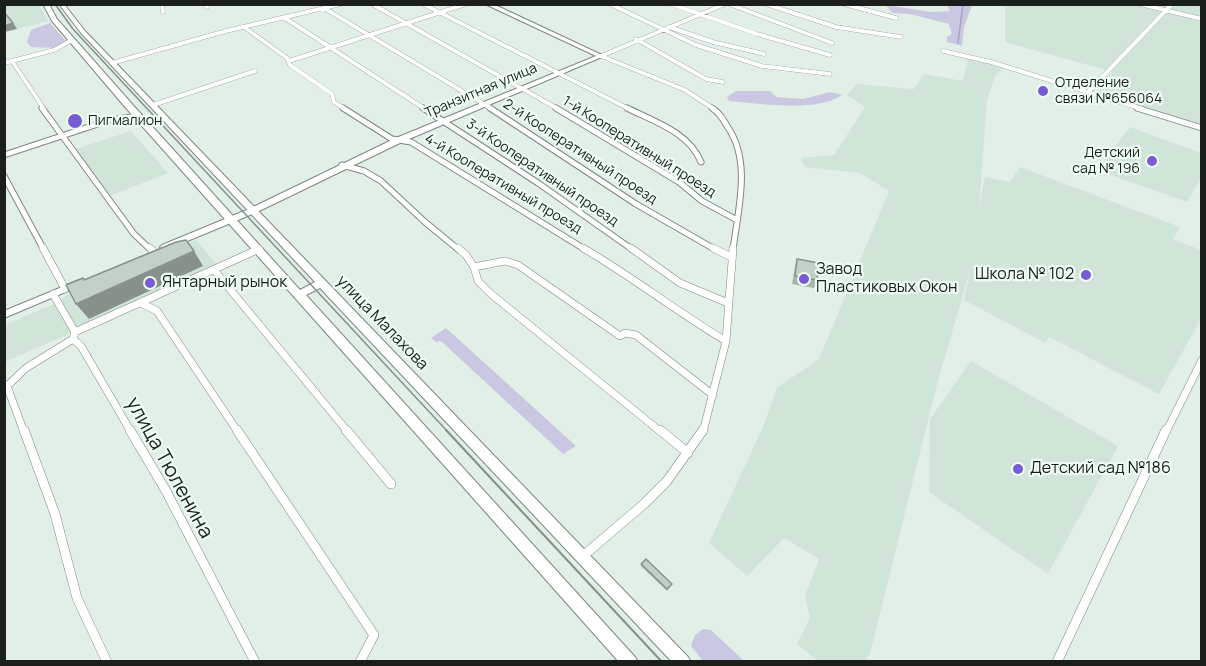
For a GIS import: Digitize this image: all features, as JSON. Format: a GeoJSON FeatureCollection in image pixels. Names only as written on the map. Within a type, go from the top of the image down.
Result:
{"type":"FeatureCollection","features":[{"type":"Feature","properties":{"kind":"main road"},"geometry":{"type":"LineString","coordinates":[[46,4],[54,20],[129,106],[630,662]]}},
{"type":"Feature","properties":{"kind":"main road","name":"улица Малахова"},"geometry":{"type":"LineString","coordinates":[[61,4],[112,63],[683,662]]}},
{"type":"Feature","properties":{"kind":"main road"},"geometry":{"type":"LineString","coordinates":[[487,4],[601,56]]}},
{"type":"Feature","properties":{"kind":"main road"},"geometry":{"type":"LineString","coordinates":[[64,32],[80,28]]}},
{"type":"Feature","properties":{"kind":"main road","name":"Транзитная улица"},"geometry":{"type":"LineString","coordinates":[[143,256],[252,210],[342,165],[399,140],[601,56]]}},
{"type":"Feature","properties":{"kind":"main road"},"geometry":{"type":"LineString","coordinates":[[4,315],[93,277]]}},
{"type":"Feature","properties":{"kind":"main road"},"geometry":{"type":"LineString","coordinates":[[300,294],[321,283]]}},
{"type":"Feature","properties":{"kind":"street"},"geometry":{"type":"LineString","coordinates":[[162,4],[163,12]]}},
{"type":"Feature","properties":{"kind":"street"},"geometry":{"type":"LineString","coordinates":[[112,63],[244,27],[341,4]]}},
{"type":"Feature","properties":{"kind":"street","name":"1-й Кооперативный проезд"},"geometry":{"type":"LineString","coordinates":[[372,4],[522,88],[679,182],[702,201],[737,220]]}},
{"type":"Feature","properties":{"kind":"street"},"geometry":{"type":"LineString","coordinates":[[423,4],[684,138],[699,156],[701,162]]}},
{"type":"Feature","properties":{"kind":"street"},"geometry":{"type":"LineString","coordinates":[[289,61],[466,4]]}},
{"type":"Feature","properties":{"kind":"street"},"geometry":{"type":"LineString","coordinates":[[610,4],[667,28],[764,54]]}},
{"type":"Feature","properties":{"kind":"street"},"geometry":{"type":"LineString","coordinates":[[671,4],[699,15],[830,55]]}},
{"type":"Feature","properties":{"kind":"street","name":"Транзитная улица"},"geometry":{"type":"LineString","coordinates":[[601,56],[636,39],[725,4]]}},
{"type":"Feature","properties":{"kind":"street"},"geometry":{"type":"LineString","coordinates":[[729,4],[832,43]]}},
{"type":"Feature","properties":{"kind":"street"},"geometry":{"type":"LineString","coordinates":[[766,4],[836,27],[901,37]]}},
{"type":"Feature","properties":{"kind":"street"},"geometry":{"type":"LineString","coordinates":[[844,4],[896,18]]}},
{"type":"Feature","properties":{"kind":"street"},"geometry":{"type":"LineString","coordinates":[[1140,4],[1202,19]]}},
{"type":"Feature","properties":{"kind":"street"},"geometry":{"type":"LineString","coordinates":[[1088,92],[1172,4]]}},
{"type":"Feature","properties":{"kind":"street","name":"2-й Кооперативный проезд"},"geometry":{"type":"LineString","coordinates":[[324,8],[485,104],[590,176],[699,242],[731,257]]}},
{"type":"Feature","properties":{"kind":"street","name":"3-й Кооперативный проезд"},"geometry":{"type":"LineString","coordinates":[[285,18],[538,183],[680,283],[728,303]]}},
{"type":"Feature","properties":{"kind":"street","name":"4-й Кооперативный проезд"},"geometry":{"type":"LineString","coordinates":[[244,27],[289,61],[290,65],[332,94],[334,102],[392,139],[411,142],[525,214],[605,260],[683,315],[726,341]]}},
{"type":"Feature","properties":{"kind":"street"},"geometry":{"type":"LineString","coordinates":[[667,28],[696,45],[762,66],[830,74]]}},
{"type":"Feature","properties":{"kind":"street"},"geometry":{"type":"LineString","coordinates":[[636,39],[706,79],[723,82]]}},
{"type":"Feature","properties":{"kind":"street"},"geometry":{"type":"LineString","coordinates":[[54,50],[72,40]]}},
{"type":"Feature","properties":{"kind":"street"},"geometry":{"type":"LineString","coordinates":[[4,63],[54,50],[79,48]]}},
{"type":"Feature","properties":{"kind":"street"},"geometry":{"type":"LineString","coordinates":[[943,51],[991,62],[1202,128]]}},
{"type":"Feature","properties":{"kind":"street"},"geometry":{"type":"LineString","coordinates":[[583,556],[644,504],[667,481],[702,434],[726,341],[731,257],[741,189],[741,156],[733,134],[723,117],[709,104],[685,90],[601,56]]}},
{"type":"Feature","properties":{"kind":"street"},"geometry":{"type":"LineString","coordinates":[[12,61],[61,136],[134,234],[154,252]]}},
{"type":"Feature","properties":{"kind":"street"},"geometry":{"type":"LineString","coordinates":[[153,105],[255,71]]}},
{"type":"Feature","properties":{"kind":"street"},"geometry":{"type":"LineString","coordinates":[[110,120],[129,106]]}},
{"type":"Feature","properties":{"kind":"street"},"geometry":{"type":"LineString","coordinates":[[4,155],[110,120],[139,116]]}},
{"type":"Feature","properties":{"kind":"street"},"geometry":{"type":"LineString","coordinates":[[342,165],[364,171],[381,181],[425,222],[466,255],[474,267],[478,281],[491,294],[688,453]]}},
{"type":"Feature","properties":{"kind":"street"},"geometry":{"type":"LineString","coordinates":[[4,176],[65,289]]}},
{"type":"Feature","properties":{"kind":"street"},"geometry":{"type":"LineString","coordinates":[[107,662],[77,598],[55,514],[7,386],[26,368],[74,335],[259,249]]}},
{"type":"Feature","properties":{"kind":"street"},"geometry":{"type":"LineString","coordinates":[[474,267],[505,261],[518,265],[620,336],[625,333],[636,335],[713,395]]}},
{"type":"Feature","properties":{"kind":"street"},"geometry":{"type":"LineString","coordinates":[[214,270],[391,484]]}},
{"type":"Feature","properties":{"kind":"street","name":"улица Тюленина"},"geometry":{"type":"LineString","coordinates":[[53,294],[74,335],[166,491],[255,662]]}},
{"type":"Feature","properties":{"kind":"street"},"geometry":{"type":"LineString","coordinates":[[141,303],[156,311],[374,635],[360,662]]}},
{"type":"Feature","properties":{"kind":"street"},"geometry":{"type":"LineString","coordinates":[[1058,662],[1153,456],[1202,360]]}},
{"type":"Feature","properties":{"kind":"shaded area"},"geometry":{"type":"Polygon","coordinates":[[[5,5],[39,5],[48,21],[5,32],[5,5]]]}},
{"type":"Feature","properties":{"kind":"shaded area"},"geometry":{"type":"Polygon","coordinates":[[[886,5],[931,12],[950,11],[947,5],[972,5],[964,27],[962,46],[947,42],[947,37],[952,34],[949,24],[910,14],[892,13],[886,5]]]}},
{"type":"Feature","properties":{"kind":"shaded area"},"geometry":{"type":"Polygon","coordinates":[[[1005,5],[1201,5],[1201,124],[1097,92],[1113,72],[1005,42],[1005,5]]]}},
{"type":"Feature","properties":{"kind":"shaded area"},"geometry":{"type":"Polygon","coordinates":[[[50,23],[67,42],[55,48],[31,47],[27,42],[31,30],[50,23]]]}},
{"type":"Feature","properties":{"kind":"shaded area"},"geometry":{"type":"Polygon","coordinates":[[[968,58],[1004,67],[995,76],[987,100],[979,207],[985,177],[1010,182],[1020,167],[1180,227],[1173,239],[1201,250],[1201,319],[1159,394],[1049,337],[1045,343],[964,300],[970,270],[936,388],[870,654],[865,661],[818,661],[797,644],[810,618],[805,596],[819,559],[784,538],[747,576],[709,543],[763,427],[777,388],[819,359],[889,191],[860,173],[805,167],[801,158],[834,155],[865,107],[847,95],[856,84],[914,89],[924,74],[963,81],[968,58]]]}},
{"type":"Feature","properties":{"kind":"shaded area"},"geometry":{"type":"Polygon","coordinates":[[[736,91],[770,91],[776,97],[803,99],[830,92],[842,95],[818,104],[787,106],[729,101],[727,97],[736,91]]]}},
{"type":"Feature","properties":{"kind":"shaded area","name":"Детский сад № 196"},"geometry":{"type":"Polygon","coordinates":[[[1130,127],[1201,153],[1201,178],[1187,202],[1097,170],[1130,127]]]}},
{"type":"Feature","properties":{"kind":"shaded area"},"geometry":{"type":"Polygon","coordinates":[[[131,131],[168,173],[110,196],[76,149],[131,131]]]}},
{"type":"Feature","properties":{"kind":"shaded area"},"geometry":{"type":"Polygon","coordinates":[[[196,240],[219,267],[5,362],[4,325],[59,302],[65,296],[196,240]]]}},
{"type":"Feature","properties":{"kind":"shaded area"},"geometry":{"type":"Polygon","coordinates":[[[446,328],[576,446],[563,454],[441,341],[436,342],[431,338],[446,328]]]}},
{"type":"Feature","properties":{"kind":"shaded area","name":"Детский сад №186"},"geometry":{"type":"Polygon","coordinates":[[[971,361],[1118,446],[1048,574],[929,492],[930,419],[971,361]]]}},
{"type":"Feature","properties":{"kind":"shaded area"},"geometry":{"type":"Polygon","coordinates":[[[703,629],[711,630],[744,661],[703,661],[691,646],[695,635],[703,629]]]}},
{"type":"Feature","properties":{"kind":"building"},"geometry":{"type":"Polygon","coordinates":[[[4,12],[13,23],[4,26],[4,12]]]}},
{"type":"Feature","properties":{"kind":"building"},"geometry":{"type":"Polygon","coordinates":[[[186,240],[194,251],[76,304],[66,285],[83,278],[84,280],[176,242],[186,240]]]}},
{"type":"Feature","properties":{"kind":"building"},"geometry":{"type":"Polygon","coordinates":[[[797,259],[819,263],[817,280],[795,276],[797,259]]]}},
{"type":"Feature","properties":{"kind":"building"},"geometry":{"type":"Polygon","coordinates":[[[646,559],[672,584],[667,589],[641,564],[646,559]]]}},
{"type":"Feature","properties":{"kind":"waterway"},"geometry":{"type":"LineString","coordinates":[[958,43],[963,4]]}},
{"type":"Feature","properties":{"kind":"tram line"},"geometry":{"type":"LineString","coordinates":[[55,4],[73,29],[448,432]]}},
{"type":"Feature","properties":{"kind":"tram line"},"geometry":{"type":"LineString","coordinates":[[446,430],[662,662]]}},
{"type":"Feature","properties":{"kind":"place","name":"Отделение связи №656064"},"geometry":{"type":"Point","coordinates":[1043,91]}},
{"type":"Feature","properties":{"kind":"place","name":"Пигмалион"},"geometry":{"type":"Point","coordinates":[75,121]}},
{"type":"Feature","properties":{"kind":"place","name":"Детский сад № 196"},"geometry":{"type":"Point","coordinates":[1152,161]}},
{"type":"Feature","properties":{"kind":"place","name":"Школа № 102"},"geometry":{"type":"Point","coordinates":[1086,275]}},
{"type":"Feature","properties":{"kind":"place","name":"Завод Пластиковых Окон"},"geometry":{"type":"Point","coordinates":[804,279]}},
{"type":"Feature","properties":{"kind":"place","name":"Янтарный рынок"},"geometry":{"type":"Point","coordinates":[150,283]}},
{"type":"Feature","properties":{"kind":"place","name":"Детский сад №186"},"geometry":{"type":"Point","coordinates":[1018,469]}}]}
